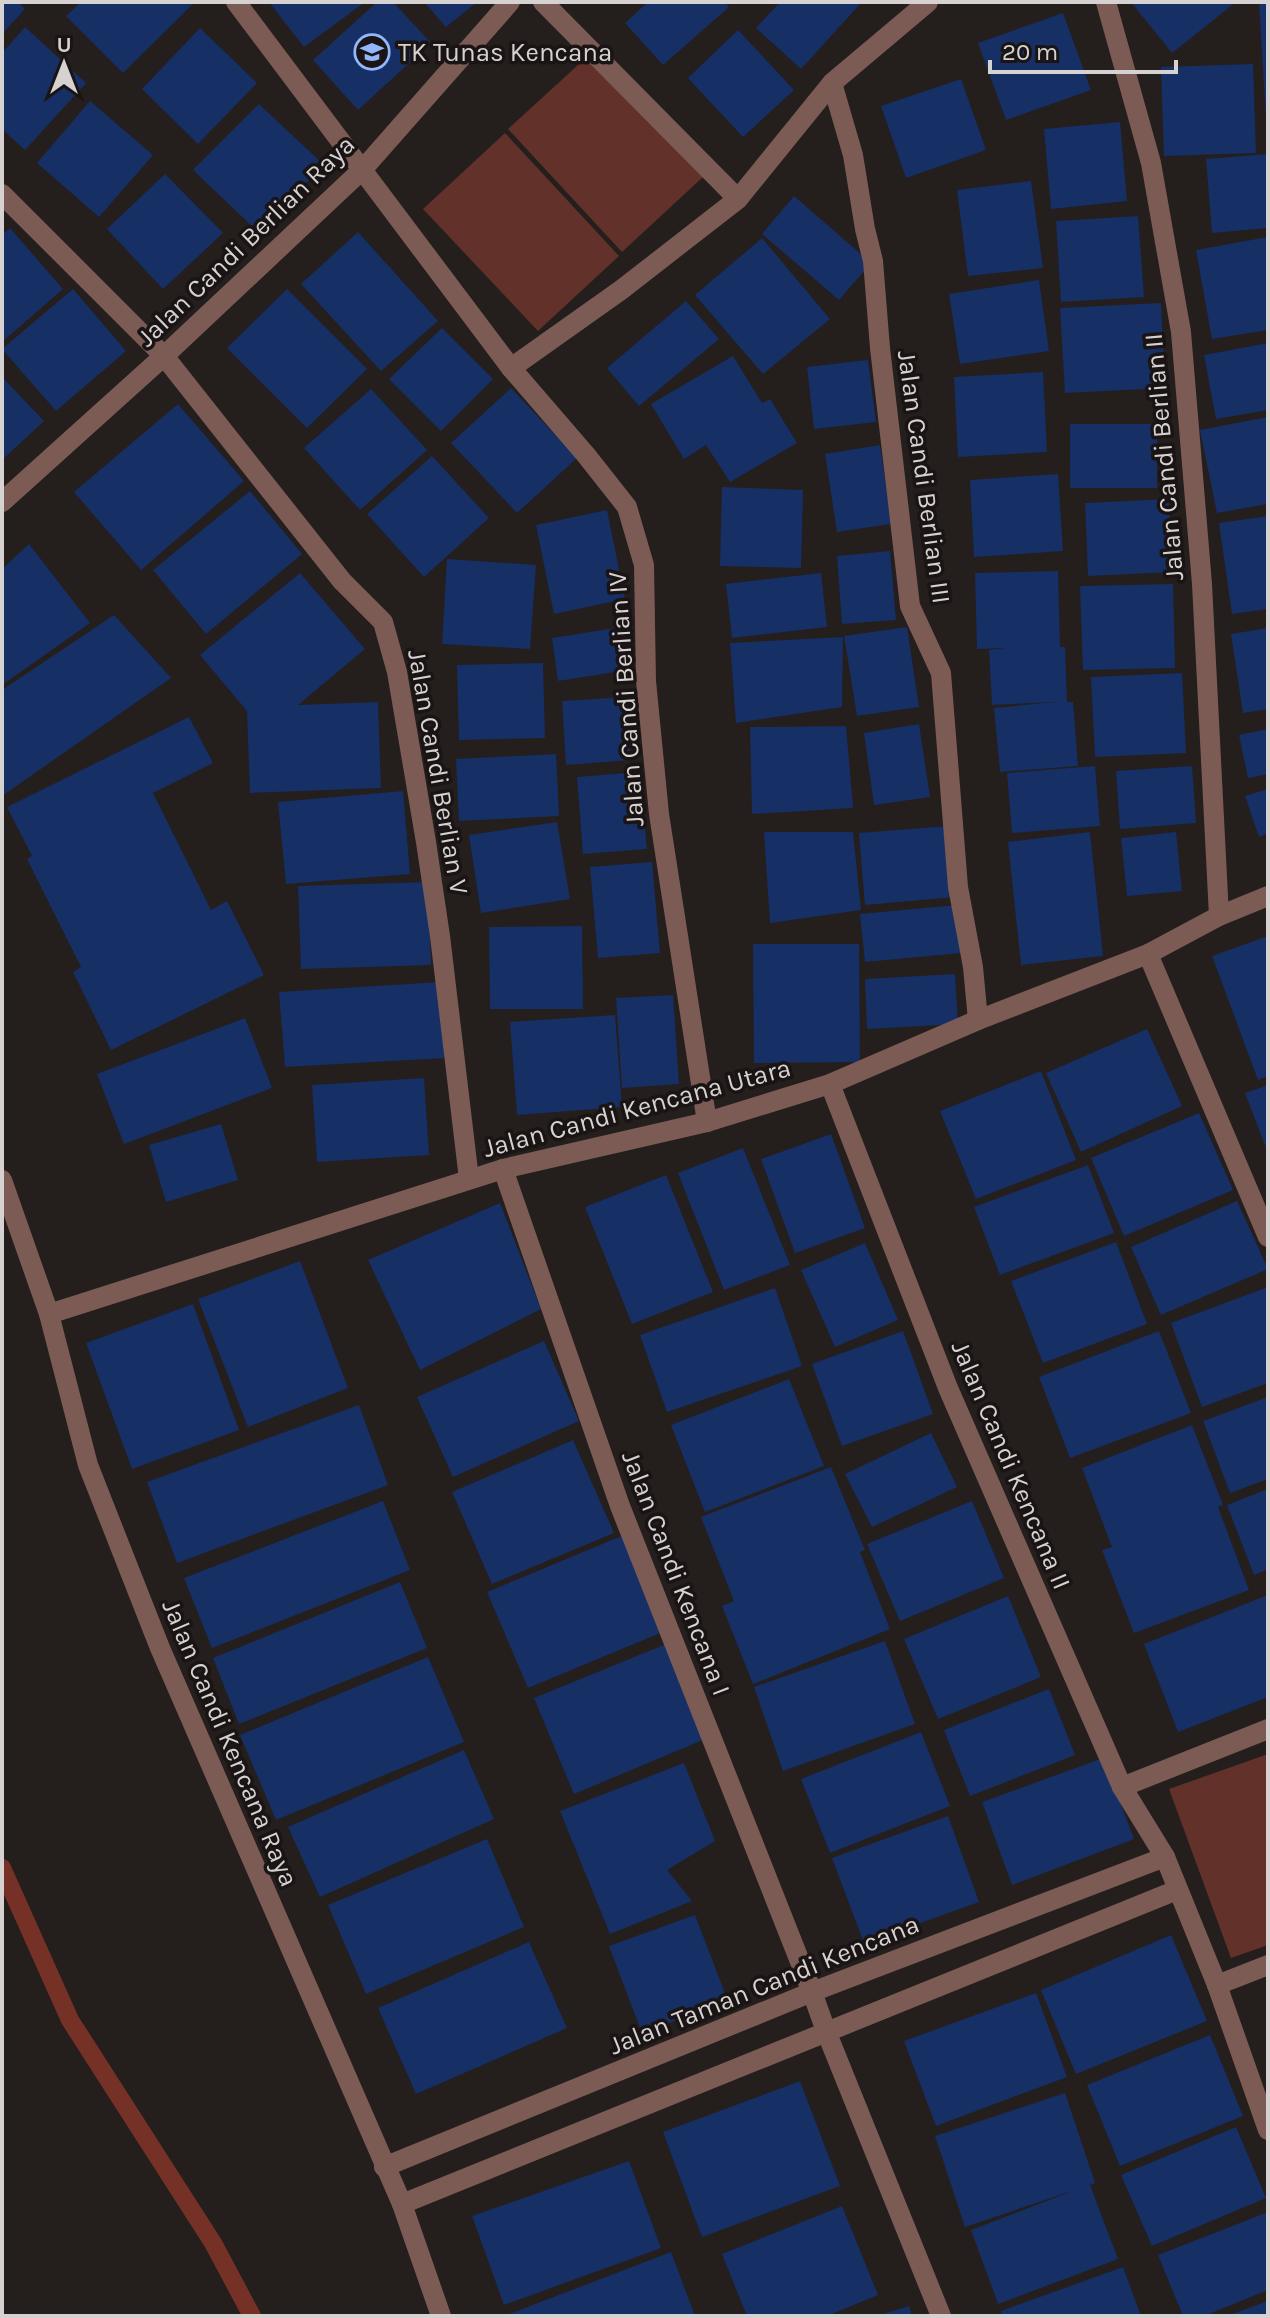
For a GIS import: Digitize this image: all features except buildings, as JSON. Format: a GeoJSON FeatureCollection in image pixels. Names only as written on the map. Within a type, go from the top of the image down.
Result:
{"type":"FeatureCollection","features":[{"type":"Feature","properties":{"kind":"street","name":"Jalan Candi Berlian IV"},"geometry":{"type":"LineString","coordinates":[[236,2],[511,368],[627,507],[644,565],[646,681],[659,814],[707,1122]]}},
{"type":"Feature","properties":{"kind":"street","name":"Jalan Candi Berlian Raya"},"geometry":{"type":"LineString","coordinates":[[2,502],[164,356],[363,169],[510,2]]}},
{"type":"Feature","properties":{"kind":"street"},"geometry":{"type":"LineString","coordinates":[[543,2],[738,199]]}},
{"type":"Feature","properties":{"kind":"street"},"geometry":{"type":"LineString","coordinates":[[511,368],[621,290],[738,199],[832,83],[928,2]]}},
{"type":"Feature","properties":{"kind":"street","name":"Jalan Candi Berlian II"},"geometry":{"type":"LineString","coordinates":[[1106,2],[1151,163],[1181,332],[1202,584],[1219,916]]}},
{"type":"Feature","properties":{"kind":"street","name":"Jalan Candi Berlian III"},"geometry":{"type":"LineString","coordinates":[[832,83],[853,155],[873,261],[910,606],[941,673],[958,887],[973,967],[978,1020]]}},
{"type":"Feature","properties":{"kind":"street","name":"Jalan Candi Berlian V"},"geometry":{"type":"LineString","coordinates":[[2,194],[164,356],[342,581],[383,622],[397,672],[426,842],[469,1179]]}},
{"type":"Feature","properties":{"kind":"street","name":"Jalan Candi Kencana Utara"},"geometry":{"type":"LineString","coordinates":[[49,1314],[469,1179],[707,1122],[830,1084],[978,1020],[1148,954],[1219,916],[1268,896]]}},
{"type":"Feature","properties":{"kind":"street"},"geometry":{"type":"LineString","coordinates":[[1148,954],[1268,1237]]}},
{"type":"Feature","properties":{"kind":"street","name":"Jalan Candi Kencana II"},"geometry":{"type":"LineString","coordinates":[[830,1084],[948,1388],[1122,1787],[1165,1857],[1217,1985],[1268,2130]]}},
{"type":"Feature","properties":{"kind":"street","name":"Jalan Candi Kencana I"},"geometry":{"type":"LineString","coordinates":[[503,1169],[620,1506],[941,2316]]}},
{"type":"Feature","properties":{"kind":"street","name":"Jalan Candi Kencana Raya"},"geometry":{"type":"LineString","coordinates":[[2,1180],[49,1314],[88,1465],[143,1606],[402,2204],[441,2316]]}},
{"type":"Feature","properties":{"kind":"street"},"geometry":{"type":"LineString","coordinates":[[1122,1787],[1268,1729]]}},
{"type":"Feature","properties":{"kind":"street","name":"Jalan Taman Candi Kencana"},"geometry":{"type":"LineString","coordinates":[[384,2167],[812,1992],[1165,1857]]}},
{"type":"Feature","properties":{"kind":"street"},"geometry":{"type":"LineString","coordinates":[[402,2204],[1177,1890]]}},
{"type":"Feature","properties":{"kind":"street"},"geometry":{"type":"LineString","coordinates":[[1217,1985],[1268,1965]]}},
{"type":"Feature","properties":{"kind":"shaded area"},"geometry":{"type":"Polygon","coordinates":[[[589,55],[703,177],[622,252],[508,129],[589,55]]]}},
{"type":"Feature","properties":{"kind":"shaded area"},"geometry":{"type":"Polygon","coordinates":[[[505,133],[619,256],[538,331],[423,209],[505,133]]]}},
{"type":"Feature","properties":{"kind":"shaded area"},"geometry":{"type":"Polygon","coordinates":[[[1268,1754],[1268,1945],[1231,1958],[1169,1789],[1268,1754]]]}},
{"type":"Feature","properties":{"kind":"waterway"},"geometry":{"type":"LineString","coordinates":[[2,1868],[70,2020],[213,2243],[252,2316]]}},
{"type":"Feature","properties":{"kind":"place","name":"TK Tunas Kencana"},"geometry":{"type":"Point","coordinates":[372,52]}}]}
